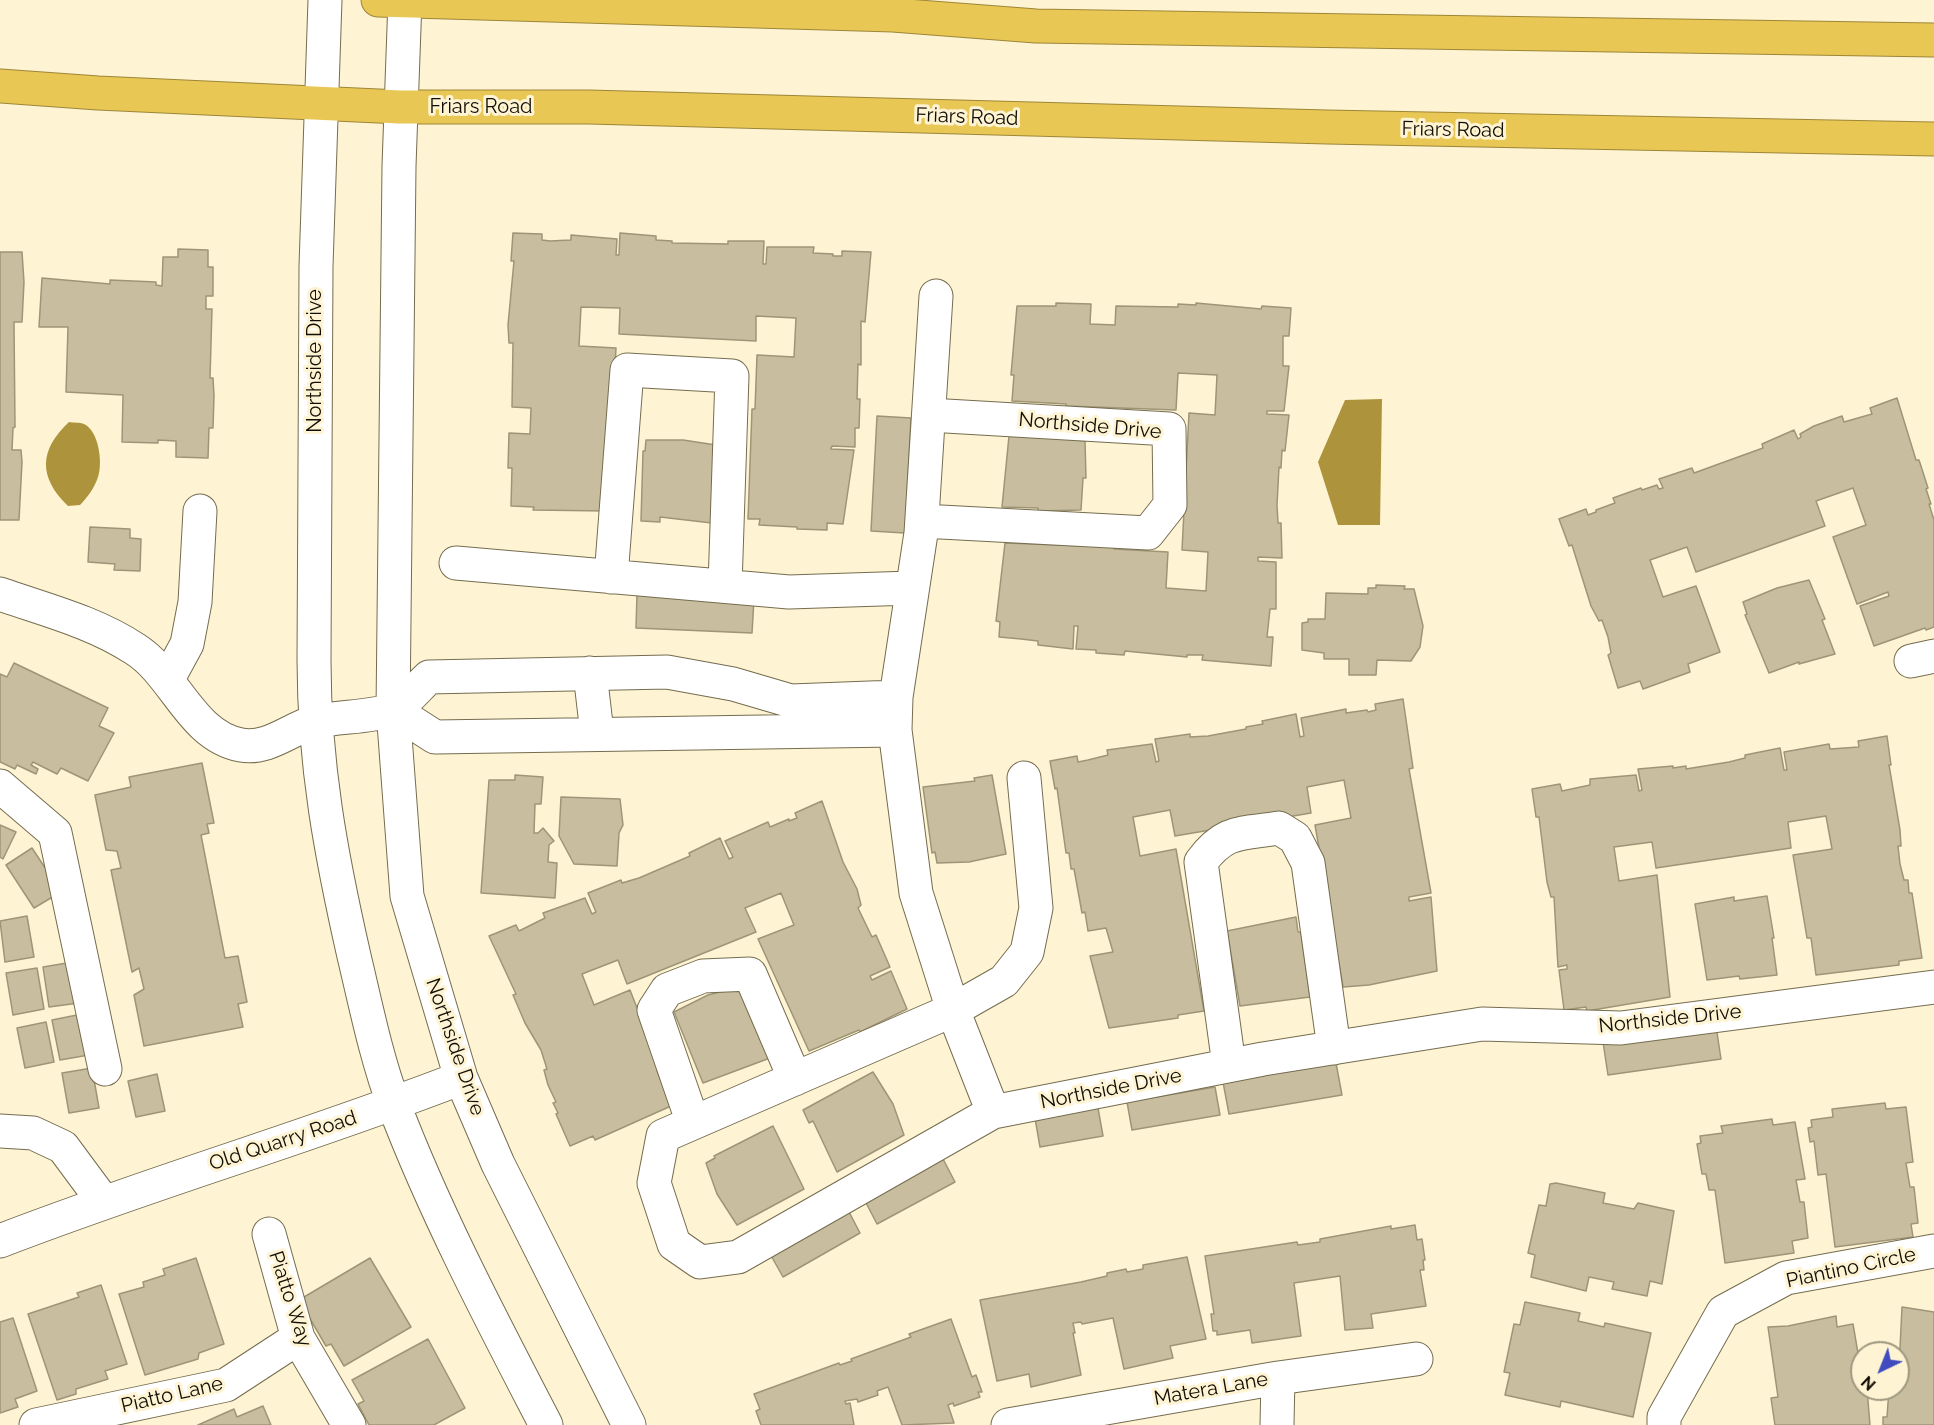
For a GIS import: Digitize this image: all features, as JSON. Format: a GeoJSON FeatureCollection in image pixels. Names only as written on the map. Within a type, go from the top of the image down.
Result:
{"type":"FeatureCollection","features":[{"type":"Feature","properties":{"kind":"highway"},"geometry":{"type":"LineString","coordinates":[[396,0],[892,15],[1036,26],[1934,39]]}},
{"type":"Feature","properties":{"kind":"highway","name":"Friars Road"},"geometry":{"type":"LineString","coordinates":[[0,86],[98,93],[400,107],[589,107],[1339,128],[1934,139]]}},
{"type":"Feature","properties":{"kind":"street","name":"Northside Drive"},"geometry":{"type":"LineString","coordinates":[[325,0],[316,266],[314,722],[322,799],[369,1020],[394,1104],[445,1222],[546,1425]]}},
{"type":"Feature","properties":{"kind":"street","name":"Northside Drive"},"geometry":{"type":"LineString","coordinates":[[396,0],[400,107],[393,710],[407,896],[461,1078],[498,1164],[619,1420]]}},
{"type":"Feature","properties":{"kind":"street"},"geometry":{"type":"LineString","coordinates":[[936,296],[922,521],[896,697],[895,730],[916,893],[953,1010],[993,1112]]}},
{"type":"Feature","properties":{"kind":"street"},"geometry":{"type":"LineString","coordinates":[[610,576],[627,370],[732,376],[725,586]]}},
{"type":"Feature","properties":{"kind":"street","name":"Northside Drive"},"geometry":{"type":"LineString","coordinates":[[922,521],[1148,533],[1170,505],[1169,429],[929,415]]}},
{"type":"Feature","properties":{"kind":"street"},"geometry":{"type":"LineString","coordinates":[[168,679],[187,644],[195,602],[201,511]]}},
{"type":"Feature","properties":{"kind":"street"},"geometry":{"type":"LineString","coordinates":[[456,563],[789,592],[912,588]]}},
{"type":"Feature","properties":{"kind":"street"},"geometry":{"type":"LineString","coordinates":[[0,594],[101,629],[138,650],[168,679],[199,719],[217,735],[242,745],[267,743],[314,722],[393,710],[429,677],[667,672],[744,687],[791,700],[896,697]]}},
{"type":"Feature","properties":{"kind":"street"},"geometry":{"type":"LineString","coordinates":[[590,673],[597,733]]}},
{"type":"Feature","properties":{"kind":"street"},"geometry":{"type":"LineString","coordinates":[[744,687],[758,700],[761,715],[749,731]]}},
{"type":"Feature","properties":{"kind":"street"},"geometry":{"type":"LineString","coordinates":[[393,710],[435,737],[895,730]]}},
{"type":"Feature","properties":{"kind":"street","name":"Northside Drive"},"geometry":{"type":"LineString","coordinates":[[1024,778],[1036,908],[1027,952],[1004,981],[953,1010],[663,1136],[654,1184],[674,1244],[700,1262],[738,1257],[993,1112],[1228,1065],[1482,1024],[1621,1028],[1934,987]]}},
{"type":"Feature","properties":{"kind":"street"},"geometry":{"type":"LineString","coordinates":[[0,786],[54,833],[105,1069]]}},
{"type":"Feature","properties":{"kind":"street"},"geometry":{"type":"LineString","coordinates":[[1228,1065],[1201,862],[1213,846],[1227,836],[1279,828],[1295,838],[1308,863],[1334,1048]]}},
{"type":"Feature","properties":{"kind":"street"},"geometry":{"type":"LineString","coordinates":[[693,1123],[654,1010],[667,990],[703,976],[750,974],[795,1080]]}},
{"type":"Feature","properties":{"kind":"street","name":"Old Quarry Road"},"geometry":{"type":"LineString","coordinates":[[0,1241],[103,1201],[394,1104],[461,1078]]}},
{"type":"Feature","properties":{"kind":"street"},"geometry":{"type":"LineString","coordinates":[[0,1131],[33,1133],[63,1147],[103,1201]]}},
{"type":"Feature","properties":{"kind":"street","name":"Piatto Way"},"geometry":{"type":"LineString","coordinates":[[269,1234],[298,1338],[349,1425]]}},
{"type":"Feature","properties":{"kind":"street","name":"Piantino Circle"},"geometry":{"type":"LineString","coordinates":[[1664,1425],[1664,1417],[1723,1312],[1786,1278],[1934,1251]]}},
{"type":"Feature","properties":{"kind":"street","name":"Piatto Lane"},"geometry":{"type":"LineString","coordinates":[[36,1425],[226,1385],[298,1338]]}},
{"type":"Feature","properties":{"kind":"street","name":"Matera Lane"},"geometry":{"type":"LineString","coordinates":[[1008,1425],[1278,1378],[1416,1359]]}},
{"type":"Feature","properties":{"kind":"street"},"geometry":{"type":"LineString","coordinates":[[1277,1425],[1278,1378]]}},
{"type":"Feature","properties":{"kind":"shaded area"},"geometry":{"type":"Polygon","coordinates":[[[1382,399],[1380,525],[1338,525],[1318,462],[1345,400],[1382,399]]]}},
{"type":"Feature","properties":{"kind":"shaded area"},"geometry":{"type":"Polygon","coordinates":[[[69,422],[82,423],[93,433],[100,464],[97,481],[88,496],[80,505],[68,506],[51,485],[46,464],[52,443],[69,422]]]}},
{"type":"Feature","properties":{"kind":"building"},"geometry":{"type":"Polygon","coordinates":[[[513,233],[542,234],[542,240],[550,241],[571,240],[571,235],[617,239],[616,255],[619,255],[620,233],[656,236],[656,240],[672,241],[672,243],[728,244],[728,241],[764,241],[763,264],[766,264],[767,247],[814,247],[813,253],[833,254],[833,256],[842,256],[842,251],[871,252],[865,322],[861,321],[861,365],[858,364],[859,428],[855,428],[855,447],[832,446],[831,449],[854,450],[843,524],[827,523],[827,530],[797,529],[797,527],[759,525],[760,519],[748,519],[752,409],[755,409],[757,355],[794,357],[796,318],[756,316],[756,341],[619,334],[620,308],[581,307],[579,346],[616,348],[607,511],[533,510],[534,507],[511,506],[512,468],[508,468],[509,433],[530,434],[531,408],[512,407],[513,343],[509,343],[508,325],[514,261],[511,261],[513,233]]]}},
{"type":"Feature","properties":{"kind":"building"},"geometry":{"type":"Polygon","coordinates":[[[178,249],[208,250],[208,267],[213,267],[213,296],[206,296],[206,309],[212,309],[210,378],[213,378],[214,396],[213,428],[209,428],[208,458],[176,457],[176,441],[122,442],[123,395],[66,392],[68,327],[39,327],[42,278],[110,284],[110,280],[156,282],[156,285],[162,286],[163,257],[178,257],[178,249]]]}},
{"type":"Feature","properties":{"kind":"building"},"geometry":{"type":"Polygon","coordinates":[[[0,252],[22,252],[24,282],[22,322],[14,322],[15,427],[13,428],[12,450],[21,450],[19,520],[0,520],[0,252]]]}},
{"type":"Feature","properties":{"kind":"building"},"geometry":{"type":"Polygon","coordinates":[[[1056,303],[1091,304],[1090,324],[1115,325],[1116,306],[1178,307],[1178,304],[1196,305],[1196,303],[1261,309],[1262,306],[1291,308],[1289,336],[1283,336],[1283,366],[1289,366],[1284,411],[1267,411],[1267,414],[1289,415],[1285,451],[1282,450],[1281,468],[1279,467],[1277,505],[1278,523],[1281,523],[1282,558],[1258,557],[1258,561],[1276,562],[1276,609],[1270,609],[1267,637],[1273,637],[1271,666],[1202,660],[1203,655],[1187,655],[1187,657],[1125,651],[1124,655],[1076,649],[1078,626],[1074,626],[1073,649],[1038,645],[1038,641],[999,637],[1000,622],[996,621],[1005,543],[1114,547],[1114,549],[1168,552],[1166,588],[1206,591],[1208,552],[1182,550],[1189,413],[1215,415],[1217,375],[1178,373],[1176,410],[1066,406],[1066,404],[1012,401],[1014,375],[1011,375],[1017,306],[1056,306],[1056,303]]]}},
{"type":"Feature","properties":{"kind":"building"},"geometry":{"type":"Polygon","coordinates":[[[1897,398],[1916,460],[1919,460],[1928,488],[1926,489],[1934,520],[1934,627],[1874,646],[1860,606],[1889,596],[1888,592],[1857,604],[1833,537],[1866,525],[1853,488],[1816,501],[1825,526],[1696,572],[1687,547],[1650,560],[1663,597],[1696,586],[1720,652],[1688,664],[1690,672],[1643,689],[1640,681],[1618,688],[1608,655],[1611,653],[1608,637],[1602,620],[1599,621],[1591,606],[1572,545],[1569,546],[1559,519],[1586,509],[1588,515],[1596,512],[1596,510],[1615,503],[1613,498],[1641,488],[1642,490],[1657,485],[1659,489],[1663,488],[1659,479],[1692,468],[1694,473],[1763,448],[1762,444],[1794,430],[1798,439],[1801,437],[1800,434],[1814,426],[1842,416],[1844,422],[1872,414],[1870,408],[1897,398]]]}},
{"type":"Feature","properties":{"kind":"building"},"geometry":{"type":"Polygon","coordinates":[[[877,416],[911,418],[905,533],[871,531],[877,416]]]}},
{"type":"Feature","properties":{"kind":"building"},"geometry":{"type":"Polygon","coordinates":[[[1009,436],[1074,438],[1074,440],[1085,441],[1086,478],[1083,478],[1081,510],[1038,511],[1038,508],[1002,507],[1009,436]]]}},
{"type":"Feature","properties":{"kind":"building"},"geometry":{"type":"Polygon","coordinates":[[[646,440],[683,440],[716,445],[712,523],[660,517],[660,522],[641,521],[643,451],[645,451],[646,440]]]}},
{"type":"Feature","properties":{"kind":"building"},"geometry":{"type":"Polygon","coordinates":[[[90,527],[130,529],[130,538],[141,539],[140,571],[114,570],[115,564],[88,562],[90,527]]]}},
{"type":"Feature","properties":{"kind":"building"},"geometry":{"type":"Polygon","coordinates":[[[1809,580],[1825,619],[1822,620],[1835,654],[1799,664],[1799,662],[1769,673],[1745,615],[1747,614],[1743,602],[1777,588],[1809,580]]]}},
{"type":"Feature","properties":{"kind":"building"},"geometry":{"type":"Polygon","coordinates":[[[1376,585],[1405,586],[1404,589],[1414,589],[1423,626],[1420,647],[1411,661],[1377,660],[1376,675],[1349,675],[1349,659],[1324,659],[1324,653],[1302,650],[1302,623],[1308,622],[1308,619],[1325,619],[1326,593],[1368,594],[1368,588],[1376,588],[1376,585]]]}},
{"type":"Feature","properties":{"kind":"building"},"geometry":{"type":"Polygon","coordinates":[[[637,594],[754,599],[752,633],[636,628],[637,594]]]}},
{"type":"Feature","properties":{"kind":"building"},"geometry":{"type":"Polygon","coordinates":[[[14,663],[108,708],[99,726],[114,733],[88,781],[61,768],[57,774],[33,762],[31,765],[38,769],[36,774],[17,765],[15,769],[0,762],[0,674],[7,677],[14,663]]]}},
{"type":"Feature","properties":{"kind":"building"},"geometry":{"type":"Polygon","coordinates":[[[1403,699],[1413,768],[1409,769],[1431,893],[1409,897],[1409,901],[1431,897],[1437,971],[1369,985],[1343,987],[1315,825],[1351,818],[1344,780],[1307,787],[1311,813],[1175,836],[1170,810],[1133,817],[1140,856],[1176,849],[1204,1011],[1178,1015],[1178,1018],[1109,1028],[1090,956],[1113,952],[1106,928],[1088,931],[1085,912],[1082,913],[1074,869],[1071,869],[1069,853],[1066,853],[1057,788],[1055,789],[1050,761],[1077,756],[1078,762],[1108,755],[1107,750],[1152,744],[1156,762],[1159,761],[1155,739],[1190,734],[1190,737],[1208,736],[1246,729],[1246,727],[1263,724],[1262,721],[1296,714],[1300,737],[1304,736],[1301,718],[1346,709],[1346,713],[1367,710],[1368,712],[1376,710],[1375,704],[1403,699]]]}},
{"type":"Feature","properties":{"kind":"building"},"geometry":{"type":"Polygon","coordinates":[[[1887,736],[1891,765],[1889,765],[1900,830],[1901,846],[1898,846],[1900,864],[1904,880],[1908,880],[1909,893],[1912,893],[1922,958],[1899,961],[1899,965],[1816,975],[1811,938],[1807,938],[1793,855],[1832,849],[1826,816],[1788,822],[1791,848],[1656,868],[1652,842],[1614,847],[1619,881],[1657,875],[1670,997],[1587,1011],[1586,1007],[1564,1010],[1559,970],[1567,969],[1567,965],[1558,967],[1554,897],[1551,897],[1547,882],[1539,817],[1536,817],[1532,789],[1560,784],[1562,791],[1590,785],[1590,779],[1636,775],[1639,791],[1642,790],[1638,769],[1686,766],[1686,769],[1729,762],[1745,758],[1745,755],[1780,748],[1784,770],[1787,770],[1784,752],[1829,744],[1830,749],[1859,747],[1858,741],[1887,736]]]}},
{"type":"Feature","properties":{"kind":"building"},"geometry":{"type":"Polygon","coordinates":[[[202,763],[214,823],[207,824],[209,833],[201,835],[225,958],[238,956],[247,1002],[238,1004],[243,1027],[144,1046],[134,995],[144,989],[139,968],[132,972],[111,870],[121,868],[117,851],[106,850],[95,795],[131,787],[129,777],[202,763]]]}},
{"type":"Feature","properties":{"kind":"building"},"geometry":{"type":"Polygon","coordinates":[[[515,775],[543,777],[541,804],[535,804],[534,833],[538,833],[543,828],[554,841],[549,845],[548,862],[557,863],[555,898],[481,893],[489,780],[515,780],[515,775]]]}},
{"type":"Feature","properties":{"kind":"building"},"geometry":{"type":"Polygon","coordinates":[[[992,775],[1006,854],[969,862],[937,863],[935,852],[932,853],[923,787],[975,781],[974,778],[992,775]]]}},
{"type":"Feature","properties":{"kind":"building"},"geometry":{"type":"Polygon","coordinates":[[[561,797],[620,799],[623,825],[619,833],[617,866],[574,864],[559,836],[561,797]]]}},
{"type":"Feature","properties":{"kind":"building"},"geometry":{"type":"Polygon","coordinates":[[[822,801],[843,862],[857,889],[861,905],[858,908],[872,937],[876,935],[890,967],[870,976],[872,980],[891,971],[907,1009],[860,1032],[859,1030],[809,1051],[758,939],[794,925],[781,893],[745,908],[756,932],[627,984],[618,960],[582,974],[594,1005],[630,990],[661,1069],[657,1071],[671,1106],[595,1140],[593,1136],[570,1146],[556,1114],[558,1113],[553,1103],[556,1102],[548,1085],[544,1070],[547,1069],[541,1050],[525,1023],[513,995],[516,994],[489,936],[516,925],[519,931],[545,918],[543,913],[585,898],[592,914],[596,912],[588,893],[621,880],[622,883],[639,878],[690,856],[689,853],[720,838],[729,859],[733,857],[725,841],[768,822],[770,827],[797,818],[795,813],[822,801]]]}},
{"type":"Feature","properties":{"kind":"building"},"geometry":{"type":"Polygon","coordinates":[[[0,825],[16,832],[3,859],[0,857],[0,825]]]}},
{"type":"Feature","properties":{"kind":"building"},"geometry":{"type":"Polygon","coordinates":[[[32,848],[61,892],[34,908],[6,865],[32,848]]]}},
{"type":"Feature","properties":{"kind":"building"},"geometry":{"type":"Polygon","coordinates":[[[1767,896],[1777,975],[1707,980],[1695,904],[1734,897],[1734,901],[1767,896]]]}},
{"type":"Feature","properties":{"kind":"building"},"geometry":{"type":"Polygon","coordinates":[[[27,916],[34,957],[5,962],[0,921],[27,916]]]}},
{"type":"Feature","properties":{"kind":"building"},"geometry":{"type":"Polygon","coordinates":[[[1296,917],[1298,932],[1301,932],[1310,997],[1240,1006],[1227,931],[1296,917]]]}},
{"type":"Feature","properties":{"kind":"building"},"geometry":{"type":"Polygon","coordinates":[[[73,962],[79,1003],[49,1007],[43,967],[73,962]]]}},
{"type":"Feature","properties":{"kind":"building"},"geometry":{"type":"Polygon","coordinates":[[[37,968],[44,1009],[13,1015],[6,973],[37,968]]]}},
{"type":"Feature","properties":{"kind":"building"},"geometry":{"type":"Polygon","coordinates":[[[739,987],[770,1058],[703,1083],[674,1012],[708,995],[739,987]]]}},
{"type":"Feature","properties":{"kind":"building"},"geometry":{"type":"Polygon","coordinates":[[[82,1014],[89,1055],[60,1060],[52,1020],[82,1014]]]}},
{"type":"Feature","properties":{"kind":"building"},"geometry":{"type":"Polygon","coordinates":[[[46,1022],[54,1062],[25,1068],[17,1028],[46,1022]]]}},
{"type":"Feature","properties":{"kind":"building"},"geometry":{"type":"Polygon","coordinates":[[[1716,1026],[1721,1059],[1608,1075],[1603,1042],[1716,1026]]]}},
{"type":"Feature","properties":{"kind":"building"},"geometry":{"type":"Polygon","coordinates":[[[1336,1063],[1342,1095],[1229,1114],[1223,1082],[1336,1063]]]}},
{"type":"Feature","properties":{"kind":"building"},"geometry":{"type":"Polygon","coordinates":[[[92,1068],[99,1108],[69,1113],[62,1073],[92,1068]]]}},
{"type":"Feature","properties":{"kind":"building"},"geometry":{"type":"Polygon","coordinates":[[[873,1072],[893,1104],[904,1135],[837,1172],[813,1121],[809,1123],[803,1110],[873,1072]]]}},
{"type":"Feature","properties":{"kind":"building"},"geometry":{"type":"Polygon","coordinates":[[[157,1074],[165,1111],[136,1117],[128,1081],[157,1074]]]}},
{"type":"Feature","properties":{"kind":"building"},"geometry":{"type":"Polygon","coordinates":[[[1215,1087],[1220,1115],[1132,1130],[1127,1102],[1215,1087]]]}},
{"type":"Feature","properties":{"kind":"building"},"geometry":{"type":"Polygon","coordinates":[[[1885,1103],[1886,1109],[1906,1107],[1913,1162],[1906,1163],[1910,1187],[1914,1187],[1918,1223],[1911,1224],[1913,1237],[1835,1247],[1826,1174],[1818,1175],[1814,1141],[1810,1142],[1808,1128],[1812,1127],[1811,1120],[1833,1117],[1832,1109],[1885,1103]]]}},
{"type":"Feature","properties":{"kind":"building"},"geometry":{"type":"Polygon","coordinates":[[[1098,1108],[1103,1136],[1040,1147],[1035,1118],[1098,1108]]]}},
{"type":"Feature","properties":{"kind":"building"},"geometry":{"type":"Polygon","coordinates":[[[1772,1119],[1773,1125],[1795,1122],[1805,1179],[1796,1180],[1800,1202],[1804,1202],[1808,1238],[1792,1241],[1794,1253],[1725,1263],[1715,1190],[1709,1190],[1706,1174],[1702,1174],[1697,1144],[1701,1143],[1700,1136],[1723,1133],[1721,1126],[1772,1119]]]}},
{"type":"Feature","properties":{"kind":"building"},"geometry":{"type":"Polygon","coordinates":[[[773,1126],[804,1189],[737,1225],[717,1194],[706,1163],[715,1158],[714,1156],[773,1126]]]}},
{"type":"Feature","properties":{"kind":"building"},"geometry":{"type":"Polygon","coordinates":[[[942,1157],[955,1182],[877,1224],[864,1199],[942,1157]]]}},
{"type":"Feature","properties":{"kind":"building"},"geometry":{"type":"Polygon","coordinates":[[[1556,1183],[1605,1193],[1603,1203],[1634,1209],[1638,1203],[1674,1211],[1662,1284],[1650,1281],[1647,1296],[1612,1289],[1614,1282],[1589,1277],[1586,1291],[1531,1277],[1535,1255],[1528,1253],[1539,1205],[1546,1206],[1550,1184],[1556,1183]]]}},
{"type":"Feature","properties":{"kind":"building"},"geometry":{"type":"Polygon","coordinates":[[[847,1208],[860,1233],[783,1277],[769,1252],[847,1208]]]}},
{"type":"Feature","properties":{"kind":"building"},"geometry":{"type":"Polygon","coordinates":[[[1415,1225],[1417,1240],[1422,1239],[1425,1260],[1423,1260],[1424,1270],[1420,1270],[1426,1306],[1371,1314],[1373,1328],[1345,1330],[1340,1276],[1294,1283],[1301,1336],[1252,1343],[1250,1330],[1217,1335],[1217,1331],[1213,1331],[1211,1314],[1214,1314],[1205,1256],[1297,1242],[1298,1245],[1320,1242],[1320,1239],[1391,1226],[1391,1229],[1415,1225]]]}},
{"type":"Feature","properties":{"kind":"building"},"geometry":{"type":"Polygon","coordinates":[[[1187,1257],[1206,1339],[1170,1346],[1173,1358],[1124,1369],[1113,1318],[1082,1324],[1081,1322],[1073,1323],[1081,1375],[1031,1387],[1029,1374],[997,1381],[980,1300],[1081,1282],[1107,1276],[1107,1273],[1126,1269],[1127,1272],[1143,1269],[1143,1265],[1187,1257]]]}},
{"type":"Feature","properties":{"kind":"building"},"geometry":{"type":"Polygon","coordinates":[[[196,1258],[224,1344],[199,1353],[198,1359],[145,1375],[119,1294],[144,1287],[143,1282],[165,1275],[163,1269],[196,1258]]]}},
{"type":"Feature","properties":{"kind":"building"},"geometry":{"type":"Polygon","coordinates":[[[370,1258],[411,1327],[344,1366],[331,1344],[326,1346],[299,1300],[370,1258]]]}},
{"type":"Feature","properties":{"kind":"building"},"geometry":{"type":"Polygon","coordinates":[[[101,1285],[127,1364],[105,1371],[108,1379],[76,1389],[76,1394],[57,1400],[28,1314],[79,1297],[77,1293],[101,1285]]]}},
{"type":"Feature","properties":{"kind":"building"},"geometry":{"type":"Polygon","coordinates":[[[1525,1302],[1580,1313],[1578,1321],[1604,1327],[1605,1323],[1651,1333],[1633,1417],[1561,1401],[1560,1407],[1505,1395],[1510,1373],[1504,1372],[1514,1324],[1520,1325],[1525,1302]]]}},
{"type":"Feature","properties":{"kind":"building"},"geometry":{"type":"Polygon","coordinates":[[[1902,1307],[1934,1312],[1934,1425],[1883,1425],[1883,1417],[1887,1417],[1888,1401],[1910,1401],[1910,1341],[1900,1341],[1902,1307]]]}},
{"type":"Feature","properties":{"kind":"building"},"geometry":{"type":"Polygon","coordinates":[[[1836,1316],[1837,1327],[1853,1324],[1856,1341],[1850,1341],[1850,1401],[1868,1401],[1870,1425],[1775,1425],[1771,1398],[1778,1397],[1768,1327],[1788,1326],[1836,1316]]]}},
{"type":"Feature","properties":{"kind":"building"},"geometry":{"type":"Polygon","coordinates":[[[13,1318],[37,1391],[15,1399],[18,1407],[0,1413],[0,1322],[13,1318]]]}},
{"type":"Feature","properties":{"kind":"building"},"geometry":{"type":"Polygon","coordinates":[[[951,1319],[972,1377],[976,1375],[982,1392],[978,1392],[980,1397],[954,1406],[953,1403],[948,1405],[954,1423],[902,1425],[888,1387],[877,1391],[878,1395],[858,1402],[857,1399],[845,1401],[846,1404],[850,1403],[854,1425],[761,1425],[756,1411],[760,1409],[754,1394],[839,1363],[840,1365],[852,1361],[851,1359],[911,1337],[909,1334],[951,1319]]]}},
{"type":"Feature","properties":{"kind":"building"},"geometry":{"type":"Polygon","coordinates":[[[428,1339],[465,1408],[434,1425],[369,1425],[358,1404],[364,1401],[352,1380],[428,1339]]]}},
{"type":"Feature","properties":{"kind":"building"},"geometry":{"type":"Polygon","coordinates":[[[263,1406],[271,1425],[198,1425],[234,1409],[237,1417],[263,1406]]]}}]}
